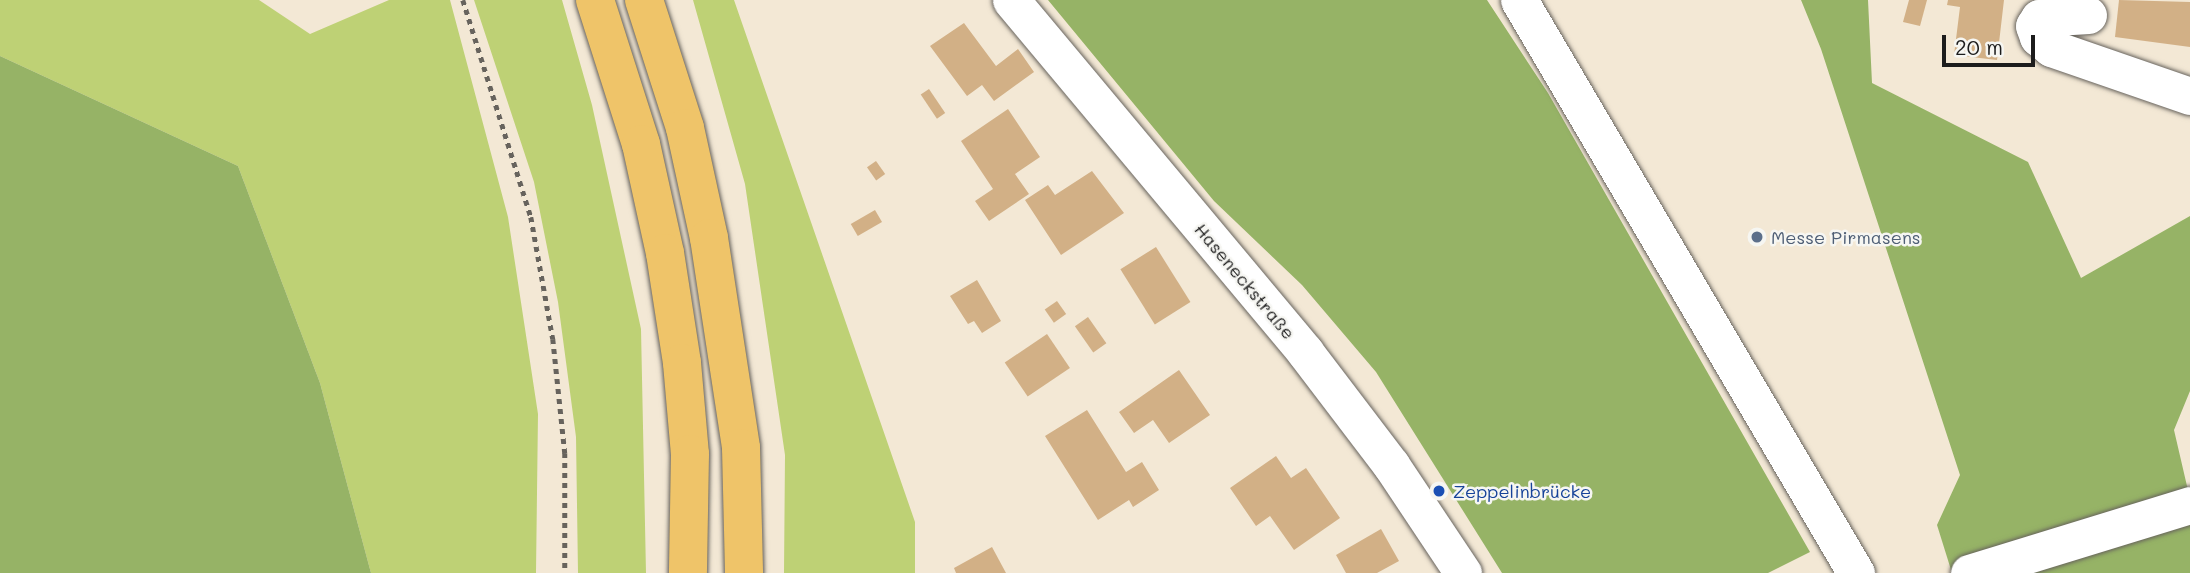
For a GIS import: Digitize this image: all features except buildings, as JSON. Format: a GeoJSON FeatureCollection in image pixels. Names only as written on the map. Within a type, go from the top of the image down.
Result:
{"type":"FeatureCollection","features":[{"type":"Feature","properties":{"kind":"highway"},"geometry":{"type":"LineString","coordinates":[[595,0],[641,145],[669,280],[690,454],[688,573]]}},
{"type":"Feature","properties":{"kind":"highway"},"geometry":{"type":"LineString","coordinates":[[644,0],[685,128],[709,238],[741,448],[744,573]]}},
{"type":"Feature","properties":{"kind":"street","name":"Haseneckstraße"},"geometry":{"type":"LineString","coordinates":[[1011,0],[1305,352],[1391,465],[1463,573]]}},
{"type":"Feature","properties":{"kind":"street"},"geometry":{"type":"LineString","coordinates":[[1519,0],[1856,573]]}},
{"type":"Feature","properties":{"kind":"street"},"geometry":{"type":"LineString","coordinates":[[2088,15],[2039,18],[2034,26],[2038,37],[2051,48],[2190,96]]}},
{"type":"Feature","properties":{"kind":"street"},"geometry":{"type":"LineString","coordinates":[[1969,573],[2175,510]]}},
{"type":"Feature","properties":{"kind":"path"},"geometry":{"type":"LineString","coordinates":[[463,0],[531,217],[548,312],[565,453],[565,573]]}},
{"type":"Feature","properties":{"kind":"green space"},"geometry":{"type":"Polygon","coordinates":[[[0,0],[259,0],[310,34],[389,0],[450,0],[508,217],[538,414],[536,573],[371,573],[320,383],[238,166],[0,56],[0,0]]]}},
{"type":"Feature","properties":{"kind":"green space"},"geometry":{"type":"Polygon","coordinates":[[[474,0],[562,0],[592,105],[641,329],[646,573],[578,573],[576,437],[558,302],[534,182],[474,0]]]}},
{"type":"Feature","properties":{"kind":"green space"},"geometry":{"type":"Polygon","coordinates":[[[693,0],[734,0],[915,522],[915,573],[784,573],[785,455],[745,184],[693,0]]]}},
{"type":"Feature","properties":{"kind":"green space"},"geometry":{"type":"Polygon","coordinates":[[[1048,0],[1487,0],[1548,93],[1810,552],[1768,573],[1502,573],[1376,372],[1302,285],[1214,201],[1048,0]]]}},
{"type":"Feature","properties":{"kind":"green space"},"geometry":{"type":"Polygon","coordinates":[[[1801,0],[1868,0],[1872,83],[2028,162],[2081,278],[2190,216],[2190,391],[2174,430],[2190,499],[2190,573],[1952,573],[1937,525],[1960,475],[1821,49],[1801,0]]]}},
{"type":"Feature","properties":{"kind":"green space"},"geometry":{"type":"Polygon","coordinates":[[[0,56],[238,166],[320,383],[371,573],[0,573],[0,56]]]}},
{"type":"Feature","properties":{"kind":"place","name":"Messe Pirmasens"},"geometry":{"type":"Point","coordinates":[1757,237]}},
{"type":"Feature","properties":{"kind":"place","name":"Zeppelinbrücke"},"geometry":{"type":"Point","coordinates":[1439,491]}}]}
